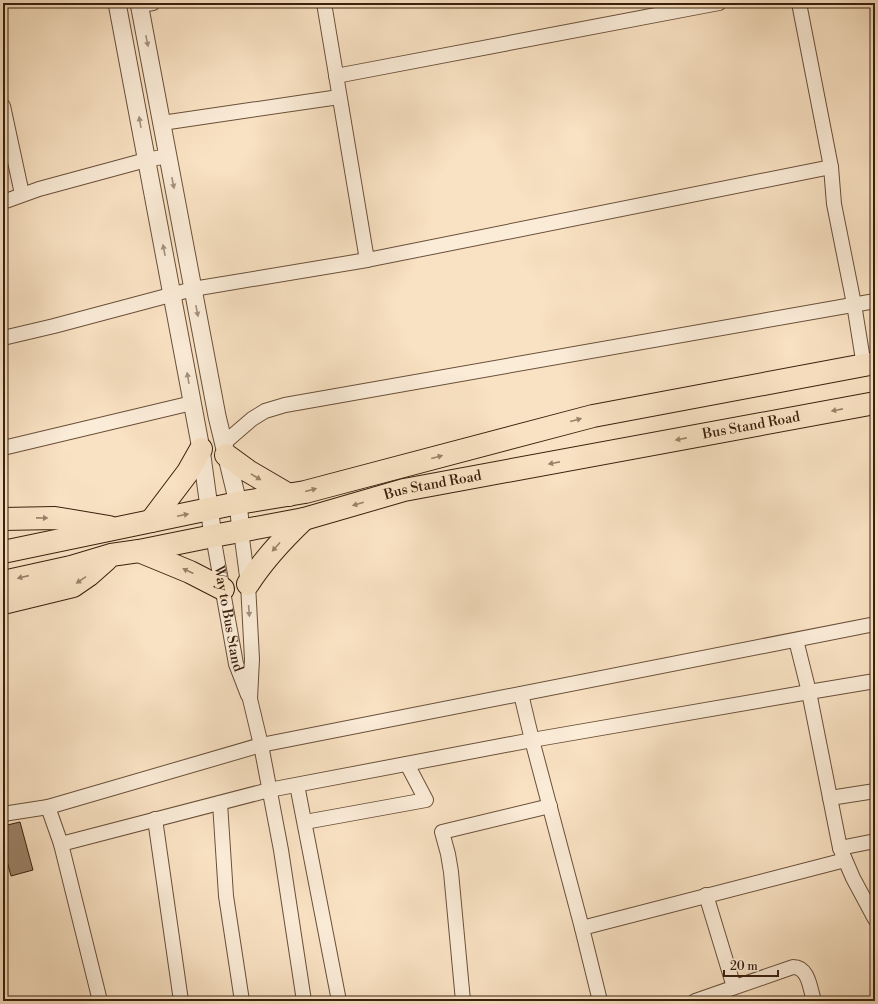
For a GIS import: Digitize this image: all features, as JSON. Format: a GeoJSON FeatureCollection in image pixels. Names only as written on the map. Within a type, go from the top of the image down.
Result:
{"type":"FeatureCollection","features":[{"type":"Feature","properties":{"kind":"main road","name":"Bus Stand Road"},"geometry":{"type":"LineString","coordinates":[[3,520],[55,518],[118,528],[238,503],[305,492],[593,416],[869,364]]}},
{"type":"Feature","properties":{"kind":"main road","name":"Bus Stand Road"},"geometry":{"type":"LineString","coordinates":[[3,582],[111,555],[139,551],[304,519],[404,490],[875,403]]}},
{"type":"Feature","properties":{"kind":"main road"},"geometry":{"type":"LineString","coordinates":[[151,521],[188,472],[201,448]]}},
{"type":"Feature","properties":{"kind":"main road"},"geometry":{"type":"LineString","coordinates":[[225,450],[248,471],[289,495]]}},
{"type":"Feature","properties":{"kind":"main road"},"geometry":{"type":"LineString","coordinates":[[248,584],[259,567],[277,545],[304,519]]}},
{"type":"Feature","properties":{"kind":"main road"},"geometry":{"type":"LineString","coordinates":[[3,552],[118,528]]}},
{"type":"Feature","properties":{"kind":"main road"},"geometry":{"type":"LineString","coordinates":[[139,551],[190,572],[223,589]]}},
{"type":"Feature","properties":{"kind":"main road"},"geometry":{"type":"LineString","coordinates":[[3,604],[73,586],[89,575],[111,555]]}},
{"type":"Feature","properties":{"kind":"street"},"geometry":{"type":"LineString","coordinates":[[117,3],[201,448],[214,536]]}},
{"type":"Feature","properties":{"kind":"street"},"geometry":{"type":"LineString","coordinates":[[324,3],[367,260]]}},
{"type":"Feature","properties":{"kind":"street"},"geometry":{"type":"LineString","coordinates":[[336,76],[719,3]]}},
{"type":"Feature","properties":{"kind":"street"},"geometry":{"type":"LineString","coordinates":[[799,3],[831,167],[834,204],[854,304],[869,364]]}},
{"type":"Feature","properties":{"kind":"street"},"geometry":{"type":"LineString","coordinates":[[144,4],[162,123],[193,289],[225,450],[238,503],[248,584],[252,659],[250,699],[261,746],[281,850],[304,1001]]}},
{"type":"Feature","properties":{"kind":"street"},"geometry":{"type":"LineString","coordinates":[[162,123],[339,97]]}},
{"type":"Feature","properties":{"kind":"street"},"geometry":{"type":"LineString","coordinates":[[3,106],[22,194]]}},
{"type":"Feature","properties":{"kind":"street"},"geometry":{"type":"LineString","coordinates":[[3,202],[22,194],[146,160],[168,156]]}},
{"type":"Feature","properties":{"kind":"street"},"geometry":{"type":"LineString","coordinates":[[3,338],[193,289],[367,260],[831,167]]}},
{"type":"Feature","properties":{"kind":"street"},"geometry":{"type":"LineString","coordinates":[[225,450],[252,419],[265,411],[285,405],[875,301]]}},
{"type":"Feature","properties":{"kind":"street"},"geometry":{"type":"LineString","coordinates":[[3,448],[192,403]]}},
{"type":"Feature","properties":{"kind":"street","name":"Way to Bus Stand"},"geometry":{"type":"LineString","coordinates":[[214,536],[236,664],[250,699]]}},
{"type":"Feature","properties":{"kind":"street"},"geometry":{"type":"LineString","coordinates":[[3,814],[48,807],[261,746],[875,624]]}},
{"type":"Feature","properties":{"kind":"street"},"geometry":{"type":"LineString","coordinates":[[796,640],[809,692],[842,854],[875,918]]}},
{"type":"Feature","properties":{"kind":"street"},"geometry":{"type":"LineString","coordinates":[[61,844],[269,790],[532,740],[875,681]]}},
{"type":"Feature","properties":{"kind":"street"},"geometry":{"type":"LineString","coordinates":[[521,694],[600,1001]]}},
{"type":"Feature","properties":{"kind":"street"},"geometry":{"type":"LineString","coordinates":[[304,822],[426,800],[407,764]]}},
{"type":"Feature","properties":{"kind":"street"},"geometry":{"type":"LineString","coordinates":[[298,785],[339,1001]]}},
{"type":"Feature","properties":{"kind":"street"},"geometry":{"type":"LineString","coordinates":[[830,798],[875,791]]}},
{"type":"Feature","properties":{"kind":"street"},"geometry":{"type":"LineString","coordinates":[[220,802],[226,896],[242,1001]]}},
{"type":"Feature","properties":{"kind":"street"},"geometry":{"type":"LineString","coordinates":[[463,1001],[451,872],[442,832],[550,806]]}},
{"type":"Feature","properties":{"kind":"street"},"geometry":{"type":"LineString","coordinates":[[48,807],[61,844],[100,1001]]}},
{"type":"Feature","properties":{"kind":"street"},"geometry":{"type":"LineString","coordinates":[[155,819],[181,1001]]}},
{"type":"Feature","properties":{"kind":"street"},"geometry":{"type":"LineString","coordinates":[[582,928],[706,895],[842,854],[875,841]]}},
{"type":"Feature","properties":{"kind":"street"},"geometry":{"type":"LineString","coordinates":[[706,895],[734,988]]}},
{"type":"Feature","properties":{"kind":"street"},"geometry":{"type":"LineString","coordinates":[[696,1001],[793,967],[798,967],[803,970],[814,1001]]}},
{"type":"Feature","properties":{"kind":"building"},"geometry":{"type":"Polygon","coordinates":[[[20,822],[33,870],[11,876],[3,846],[3,826],[20,822]]]}}]}
